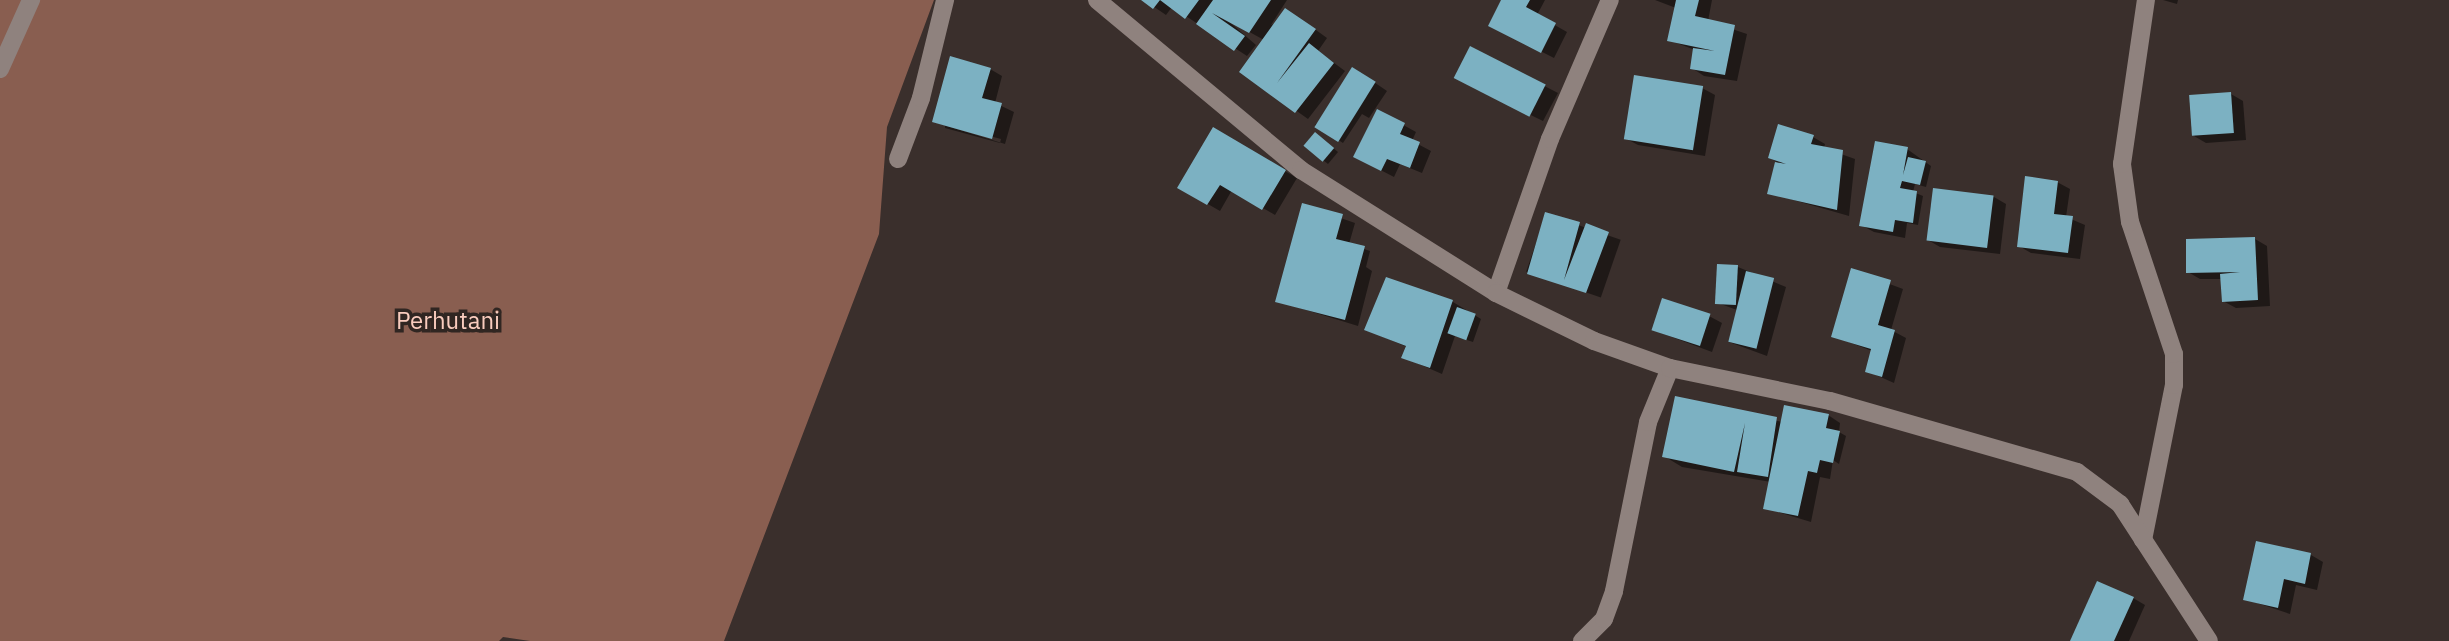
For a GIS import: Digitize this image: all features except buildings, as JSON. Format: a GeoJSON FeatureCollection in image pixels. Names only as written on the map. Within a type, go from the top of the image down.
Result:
{"type":"FeatureCollection","features":[{"type":"Feature","properties":{"kind":"street"},"geometry":{"type":"LineString","coordinates":[[0,69],[31,0]]}},
{"type":"Feature","properties":{"kind":"street"},"geometry":{"type":"LineString","coordinates":[[898,159],[921,98],[945,0]]}},
{"type":"Feature","properties":{"kind":"street"},"geometry":{"type":"LineString","coordinates":[[1097,0],[1301,170],[1496,293],[1594,341],[1670,368],[1830,401],[2077,471],[2120,503],[2209,641]]}},
{"type":"Feature","properties":{"kind":"street"},"geometry":{"type":"LineString","coordinates":[[1496,293],[1550,139],[1610,0]]}},
{"type":"Feature","properties":{"kind":"street"},"geometry":{"type":"LineString","coordinates":[[2143,540],[2174,385],[2174,354],[2130,222],[2122,164],[2146,0]]}},
{"type":"Feature","properties":{"kind":"street"},"geometry":{"type":"LineString","coordinates":[[1582,641],[1604,618],[1614,591],[1648,422],[1670,368]]}},
{"type":"Feature","properties":{"kind":"green space","name":"Perhutani"},"geometry":{"type":"Polygon","coordinates":[[[0,0],[934,0],[887,127],[879,234],[724,641],[530,641],[503,637],[499,641],[0,641],[0,0]]]}}]}
